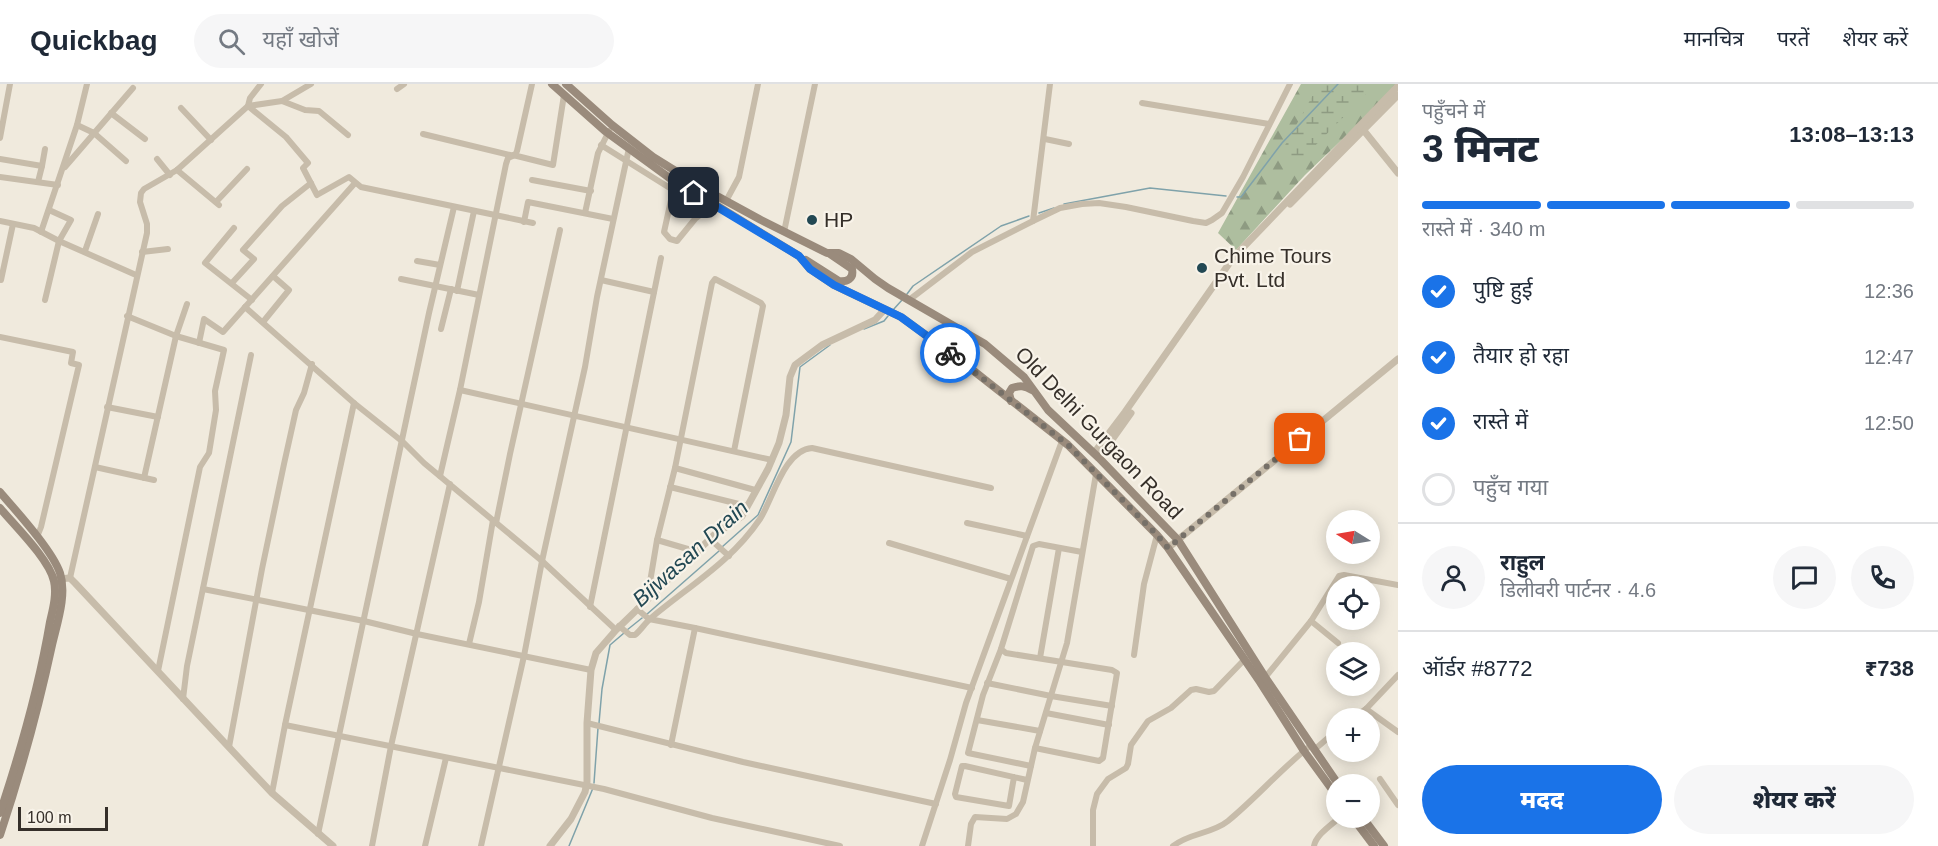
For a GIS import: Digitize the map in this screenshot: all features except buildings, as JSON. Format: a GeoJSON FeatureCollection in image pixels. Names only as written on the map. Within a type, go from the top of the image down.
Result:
{"type":"FeatureCollection","features":[{"type":"Feature","properties":{"kind":"main road","name":"Old Delhi Gurgaon Road"},"geometry":{"type":"LineString","coordinates":[[552,84],[610,129],[726,201],[827,253],[839,253],[851,259],[874,279],[985,344],[1024,377],[1048,410],[1097,455],[1178,540],[1326,778]]}},
{"type":"Feature","properties":{"kind":"main road","name":"Old Delhi Gurgaon Road"},"geometry":{"type":"LineString","coordinates":[[566,84],[629,148],[674,186],[714,204],[799,256],[810,269],[834,285],[901,317],[956,357],[1062,441],[1168,548],[1244,660],[1263,680]]}},
{"type":"Feature","properties":{"kind":"main road"},"geometry":{"type":"LineString","coordinates":[[799,256],[839,281],[845,282],[850,279],[852,269],[827,253]]}},
{"type":"Feature","properties":{"kind":"main road"},"geometry":{"type":"LineString","coordinates":[[1011,401],[1009,393],[1012,388],[1024,386],[1034,391]]}},
{"type":"Feature","properties":{"kind":"main road"},"geometry":{"type":"LineString","coordinates":[[0,492],[53,559],[62,579],[60,608],[44,683],[27,751],[0,835]]}},
{"type":"Feature","properties":{"kind":"main road"},"geometry":{"type":"LineString","coordinates":[[0,508],[50,570],[62,579]]}},
{"type":"Feature","properties":{"kind":"main road"},"geometry":{"type":"LineString","coordinates":[[0,813],[22,747],[34,701],[55,594],[62,579]]}},
{"type":"Feature","properties":{"kind":"main road","name":"Old Delhi Gurgaon Road"},"geometry":{"type":"LineString","coordinates":[[1309,749],[1330,774]]}},
{"type":"Feature","properties":{"kind":"main road"},"geometry":{"type":"LineString","coordinates":[[1360,828],[1374,846]]}},
{"type":"Feature","properties":{"kind":"main road"},"geometry":{"type":"LineString","coordinates":[[1370,828],[1384,846]]}},
{"type":"Feature","properties":{"kind":"street"},"geometry":{"type":"LineString","coordinates":[[0,138],[10,84]]}},
{"type":"Feature","properties":{"kind":"street"},"geometry":{"type":"LineString","coordinates":[[41,232],[77,125],[87,84]]}},
{"type":"Feature","properties":{"kind":"street"},"geometry":{"type":"LineString","coordinates":[[261,84],[250,98],[248,106],[211,140],[177,170],[147,186],[141,193],[140,202],[147,228],[95,467],[62,579],[158,672],[273,793],[333,846]]}},
{"type":"Feature","properties":{"kind":"street"},"geometry":{"type":"LineString","coordinates":[[248,106],[282,101],[311,84]]}},
{"type":"Feature","properties":{"kind":"street"},"geometry":{"type":"LineString","coordinates":[[397,89],[404,84]]}},
{"type":"Feature","properties":{"kind":"street"},"geometry":{"type":"LineString","coordinates":[[440,476],[507,161],[517,151],[532,84]]}},
{"type":"Feature","properties":{"kind":"street"},"geometry":{"type":"LineString","coordinates":[[726,201],[739,177],[758,84]]}},
{"type":"Feature","properties":{"kind":"street"},"geometry":{"type":"LineString","coordinates":[[784,232],[815,84]]}},
{"type":"Feature","properties":{"kind":"street"},"geometry":{"type":"LineString","coordinates":[[1033,221],[1045,139],[1050,84]]}},
{"type":"Feature","properties":{"kind":"street"},"geometry":{"type":"LineString","coordinates":[[905,298],[972,252],[1060,208],[1099,203],[1206,223],[1212,220],[1222,213],[1243,177],[1290,84]]}},
{"type":"Feature","properties":{"kind":"street"},"geometry":{"type":"LineString","coordinates":[[1097,455],[1233,258],[1398,86]]}},
{"type":"Feature","properties":{"kind":"street"},"geometry":{"type":"LineString","coordinates":[[63,170],[133,88]]}},
{"type":"Feature","properties":{"kind":"street"},"geometry":{"type":"LineString","coordinates":[[423,134],[553,165],[564,95]]}},
{"type":"Feature","properties":{"kind":"street"},"geometry":{"type":"LineString","coordinates":[[1361,127],[1398,95]]}},
{"type":"Feature","properties":{"kind":"street"},"geometry":{"type":"LineString","coordinates":[[282,101],[305,110],[319,111],[348,135]]}},
{"type":"Feature","properties":{"kind":"street"},"geometry":{"type":"LineString","coordinates":[[1142,103],[1269,124]]}},
{"type":"Feature","properties":{"kind":"street"},"geometry":{"type":"LineString","coordinates":[[248,106],[286,137],[308,163],[303,168],[317,195],[348,177],[361,187],[533,223]]}},
{"type":"Feature","properties":{"kind":"street"},"geometry":{"type":"LineString","coordinates":[[181,108],[211,140]]}},
{"type":"Feature","properties":{"kind":"street"},"geometry":{"type":"LineString","coordinates":[[111,113],[145,139]]}},
{"type":"Feature","properties":{"kind":"street"},"geometry":{"type":"LineString","coordinates":[[77,125],[94,133],[126,161]]}},
{"type":"Feature","properties":{"kind":"street"},"geometry":{"type":"LineString","coordinates":[[1361,127],[1398,172]]}},
{"type":"Feature","properties":{"kind":"street"},"geometry":{"type":"LineString","coordinates":[[585,213],[601,145],[610,129]]}},
{"type":"Feature","properties":{"kind":"street"},"geometry":{"type":"LineString","coordinates":[[1045,139],[1069,144]]}},
{"type":"Feature","properties":{"kind":"street"},"geometry":{"type":"LineString","coordinates":[[601,145],[674,186],[664,232],[666,237],[673,241],[677,241],[695,219],[714,204]]}},
{"type":"Feature","properties":{"kind":"street"},"geometry":{"type":"LineString","coordinates":[[481,846],[524,656],[629,148]]}},
{"type":"Feature","properties":{"kind":"street"},"geometry":{"type":"LineString","coordinates":[[38,182],[45,149]]}},
{"type":"Feature","properties":{"kind":"street"},"geometry":{"type":"LineString","coordinates":[[0,159],[42,166]]}},
{"type":"Feature","properties":{"kind":"street"},"geometry":{"type":"LineString","coordinates":[[157,159],[170,175]]}},
{"type":"Feature","properties":{"kind":"street"},"geometry":{"type":"LineString","coordinates":[[177,170],[218,203],[247,169]]}},
{"type":"Feature","properties":{"kind":"street"},"geometry":{"type":"LineString","coordinates":[[0,177],[58,185]]}},
{"type":"Feature","properties":{"kind":"street"},"geometry":{"type":"LineString","coordinates":[[532,180],[591,191]]}},
{"type":"Feature","properties":{"kind":"street"},"geometry":{"type":"LineString","coordinates":[[232,284],[254,259],[243,250],[282,206],[311,183]]}},
{"type":"Feature","properties":{"kind":"street"},"geometry":{"type":"LineString","coordinates":[[198,344],[204,319],[223,332],[356,183]]}},
{"type":"Feature","properties":{"kind":"street"},"geometry":{"type":"LineString","coordinates":[[524,222],[528,202],[614,219]]}},
{"type":"Feature","properties":{"kind":"street"},"geometry":{"type":"LineString","coordinates":[[318,834],[435,286],[454,207]]}},
{"type":"Feature","properties":{"kind":"street"},"geometry":{"type":"LineString","coordinates":[[45,300],[59,241],[71,220],[49,210]]}},
{"type":"Feature","properties":{"kind":"street"},"geometry":{"type":"LineString","coordinates":[[441,329],[454,290],[474,211]]}},
{"type":"Feature","properties":{"kind":"street"},"geometry":{"type":"LineString","coordinates":[[85,251],[98,214]]}},
{"type":"Feature","properties":{"kind":"street"},"geometry":{"type":"LineString","coordinates":[[0,221],[29,226],[136,275]]}},
{"type":"Feature","properties":{"kind":"street"},"geometry":{"type":"LineString","coordinates":[[1,280],[13,224]]}},
{"type":"Feature","properties":{"kind":"street"},"geometry":{"type":"LineString","coordinates":[[234,228],[205,263],[252,300]]}},
{"type":"Feature","properties":{"kind":"street"},"geometry":{"type":"LineString","coordinates":[[469,645],[494,521],[560,230]]}},
{"type":"Feature","properties":{"kind":"street"},"geometry":{"type":"LineString","coordinates":[[142,252],[168,249]]}},
{"type":"Feature","properties":{"kind":"street"},"geometry":{"type":"LineString","coordinates":[[590,608],[661,258]]}},
{"type":"Feature","properties":{"kind":"street"},"geometry":{"type":"LineString","coordinates":[[417,261],[440,265]]}},
{"type":"Feature","properties":{"kind":"street"},"geometry":{"type":"LineString","coordinates":[[263,322],[289,290],[273,276]]}},
{"type":"Feature","properties":{"kind":"street"},"geometry":{"type":"LineString","coordinates":[[401,279],[479,295]]}},
{"type":"Feature","properties":{"kind":"street"},"geometry":{"type":"LineString","coordinates":[[646,600],[712,283],[718,279],[763,306],[734,451]]}},
{"type":"Feature","properties":{"kind":"street"},"geometry":{"type":"LineString","coordinates":[[600,280],[654,292]]}},
{"type":"Feature","properties":{"kind":"street"},"geometry":{"type":"LineString","coordinates":[[144,478],[176,336],[187,303]]}},
{"type":"Feature","properties":{"kind":"street"},"geometry":{"type":"LineString","coordinates":[[245,307],[354,403],[542,561],[590,608],[630,635],[635,635],[648,619],[727,555],[759,520],[779,476],[802,450],[812,448],[990,488]]}},
{"type":"Feature","properties":{"kind":"street"},"geometry":{"type":"LineString","coordinates":[[550,846],[571,819],[589,787],[587,723],[591,670],[596,653],[646,600],[698,552],[742,516],[755,490],[770,470],[783,433],[790,376],[795,365],[822,345],[875,320],[888,311]]}},
{"type":"Feature","properties":{"kind":"street"},"geometry":{"type":"LineString","coordinates":[[127,316],[198,344],[223,349],[224,353],[215,391],[216,410],[209,453],[200,467],[158,672]]}},
{"type":"Feature","properties":{"kind":"street"},"geometry":{"type":"LineString","coordinates":[[0,337],[73,352],[71,363],[79,365],[37,537]]}},
{"type":"Feature","properties":{"kind":"street"},"geometry":{"type":"LineString","coordinates":[[183,699],[202,589],[251,355]]}},
{"type":"Feature","properties":{"kind":"street"},"geometry":{"type":"LineString","coordinates":[[1168,548],[1398,359]]}},
{"type":"Feature","properties":{"kind":"street"},"geometry":{"type":"LineString","coordinates":[[229,747],[256,599],[296,410],[304,393],[312,364]]}},
{"type":"Feature","properties":{"kind":"street"},"geometry":{"type":"LineString","coordinates":[[460,390],[772,460]]}},
{"type":"Feature","properties":{"kind":"street"},"geometry":{"type":"LineString","coordinates":[[273,793],[285,724],[354,403]]}},
{"type":"Feature","properties":{"kind":"street"},"geometry":{"type":"LineString","coordinates":[[107,407],[158,417]]}},
{"type":"Feature","properties":{"kind":"street"},"geometry":{"type":"LineString","coordinates":[[922,846],[972,688],[1062,441]]}},
{"type":"Feature","properties":{"kind":"street"},"geometry":{"type":"LineString","coordinates":[[95,467],[154,480]]}},
{"type":"Feature","properties":{"kind":"street"},"geometry":{"type":"LineString","coordinates":[[675,468],[755,490]]}},
{"type":"Feature","properties":{"kind":"street"},"geometry":{"type":"LineString","coordinates":[[770,470],[779,476]]}},
{"type":"Feature","properties":{"kind":"street"},"geometry":{"type":"LineString","coordinates":[[968,846],[971,824],[975,817],[1000,819],[1016,814],[1023,802],[1035,748],[1067,643],[1096,474]]}},
{"type":"Feature","properties":{"kind":"street"},"geometry":{"type":"LineString","coordinates":[[372,846],[391,746],[450,484]]}},
{"type":"Feature","properties":{"kind":"street"},"geometry":{"type":"LineString","coordinates":[[670,487],[747,506]]}},
{"type":"Feature","properties":{"kind":"street"},"geometry":{"type":"LineString","coordinates":[[967,523],[1027,536]]}},
{"type":"Feature","properties":{"kind":"street"},"geometry":{"type":"LineString","coordinates":[[1134,655],[1144,584],[1157,535]]}},
{"type":"Feature","properties":{"kind":"street"},"geometry":{"type":"LineString","coordinates":[[657,540],[698,552]]}},
{"type":"Feature","properties":{"kind":"street"},"geometry":{"type":"LineString","coordinates":[[712,540],[727,555]]}},
{"type":"Feature","properties":{"kind":"street"},"geometry":{"type":"LineString","coordinates":[[889,543],[1011,579]]}},
{"type":"Feature","properties":{"kind":"street"},"geometry":{"type":"LineString","coordinates":[[1031,765],[968,753],[987,684],[1001,649],[1034,546],[1039,544],[1083,552]]}},
{"type":"Feature","properties":{"kind":"street"},"geometry":{"type":"LineString","coordinates":[[1040,658],[1059,548]]}},
{"type":"Feature","properties":{"kind":"street"},"geometry":{"type":"LineString","coordinates":[[1263,680],[1311,621],[1339,576],[1398,585]]}},
{"type":"Feature","properties":{"kind":"street"},"geometry":{"type":"LineString","coordinates":[[202,589],[591,670]]}},
{"type":"Feature","properties":{"kind":"street"},"geometry":{"type":"LineString","coordinates":[[638,610],[648,619],[972,688]]}},
{"type":"Feature","properties":{"kind":"street"},"geometry":{"type":"LineString","coordinates":[[1311,621],[1337,642]]}},
{"type":"Feature","properties":{"kind":"street"},"geometry":{"type":"LineString","coordinates":[[670,745],[694,628]]}},
{"type":"Feature","properties":{"kind":"street"},"geometry":{"type":"LineString","coordinates":[[1001,649],[1006,653],[1114,671],[1118,677],[1101,761],[1035,748]]}},
{"type":"Feature","properties":{"kind":"street"},"geometry":{"type":"LineString","coordinates":[[1093,846],[1093,810],[1097,794],[1108,779],[1126,768],[1131,745],[1148,721],[1171,708],[1191,690],[1212,692],[1244,660]]}},
{"type":"Feature","properties":{"kind":"street"},"geometry":{"type":"LineString","coordinates":[[1367,708],[1398,675]]}},
{"type":"Feature","properties":{"kind":"street"},"geometry":{"type":"LineString","coordinates":[[987,684],[1112,706]]}},
{"type":"Feature","properties":{"kind":"street"},"geometry":{"type":"LineString","coordinates":[[1046,713],[1109,724]]}},
{"type":"Feature","properties":{"kind":"street"},"geometry":{"type":"LineString","coordinates":[[1380,719],[1398,732]]}},
{"type":"Feature","properties":{"kind":"street"},"geometry":{"type":"LineString","coordinates":[[977,720],[1040,731]]}},
{"type":"Feature","properties":{"kind":"street"},"geometry":{"type":"LineString","coordinates":[[587,723],[670,745],[936,804]]}},
{"type":"Feature","properties":{"kind":"street"},"geometry":{"type":"LineString","coordinates":[[285,724],[604,789],[712,818],[837,846]]}},
{"type":"Feature","properties":{"kind":"street"},"geometry":{"type":"LineString","coordinates":[[1173,846],[1184,839],[1216,828],[1228,821],[1281,770],[1326,738]]}},
{"type":"Feature","properties":{"kind":"street"},"geometry":{"type":"LineString","coordinates":[[425,846],[446,758]]}},
{"type":"Feature","properties":{"kind":"street"},"geometry":{"type":"LineString","coordinates":[[1014,777],[1009,806],[956,797],[962,766],[1014,777],[1028,780]]}},
{"type":"Feature","properties":{"kind":"street"},"geometry":{"type":"LineString","coordinates":[[1380,779],[1398,805]]}},
{"type":"Feature","properties":{"kind":"street"},"geometry":{"type":"LineString","coordinates":[[1313,845],[1329,828]]}},
{"type":"Feature","properties":{"kind":"green space"},"geometry":{"type":"Polygon","coordinates":[[[1301,84],[1398,84],[1398,86],[1305,175],[1236,250],[1218,233],[1301,84]]]}},
{"type":"Feature","properties":{"kind":"green space"},"geometry":{"type":"Polygon","coordinates":[[[1319,84],[1376,84],[1299,162],[1279,156],[1319,84]]]}},
{"type":"Feature","properties":{"kind":"waterway","name":"Bijwasan Drain"},"geometry":{"type":"LineString","coordinates":[[1237,197],[1241,197],[1282,143],[1338,84]]}},
{"type":"Feature","properties":{"kind":"waterway","name":"Bijwasan Drain"},"geometry":{"type":"LineString","coordinates":[[1064,204],[1150,188],[1226,196]]}},
{"type":"Feature","properties":{"kind":"waterway","name":"Bijwasan Drain"},"geometry":{"type":"LineString","coordinates":[[1039,213],[1054,208]]}},
{"type":"Feature","properties":{"kind":"waterway","name":"Bijwasan Drain"},"geometry":{"type":"LineString","coordinates":[[907,294],[913,286],[1001,226],[1029,216]]}},
{"type":"Feature","properties":{"kind":"waterway","name":"Bijwasan Drain"},"geometry":{"type":"LineString","coordinates":[[893,310],[902,300]]}},
{"type":"Feature","properties":{"kind":"waterway","name":"Bijwasan Drain"},"geometry":{"type":"LineString","coordinates":[[864,329],[884,321],[888,316]]}},
{"type":"Feature","properties":{"kind":"waterway","name":"Bijwasan Drain"},"geometry":{"type":"LineString","coordinates":[[722,547],[758,515],[791,442],[800,367],[830,345]]}},
{"type":"Feature","properties":{"kind":"waterway","name":"Bijwasan Drain"},"geometry":{"type":"LineString","coordinates":[[646,615],[719,551]]}},
{"type":"Feature","properties":{"kind":"waterway","name":"Bijwasan Drain"},"geometry":{"type":"LineString","coordinates":[[627,630],[642,618]]}},
{"type":"Feature","properties":{"kind":"waterway","name":"Bijwasan Drain"},"geometry":{"type":"LineString","coordinates":[[599,723],[610,645],[624,633]]}},
{"type":"Feature","properties":{"kind":"waterway","name":"Bijwasan Drain"},"geometry":{"type":"LineString","coordinates":[[594,783],[598,728]]}},
{"type":"Feature","properties":{"kind":"waterway","name":"Bijwasan Drain"},"geometry":{"type":"LineString","coordinates":[[569,846],[593,788]]}},
{"type":"Feature","properties":{"kind":"way so far"},"geometry":{"type":"LineString","coordinates":[[950,353],[1068,445],[1168,548],[1300,439]]}},
{"type":"Feature","properties":{"kind":"place","name":"HP"},"geometry":{"type":"Point","coordinates":[812,220]}},
{"type":"Feature","properties":{"kind":"place","name":"Chime Tours Pvt. Ltd"},"geometry":{"type":"Point","coordinates":[1202,268]}},
{"type":"Feature","properties":{"kind":"route"},"geometry":{"type":"LineString","coordinates":[[694,193],[799,256],[810,269],[834,285],[901,317],[950,353]]}}]}
